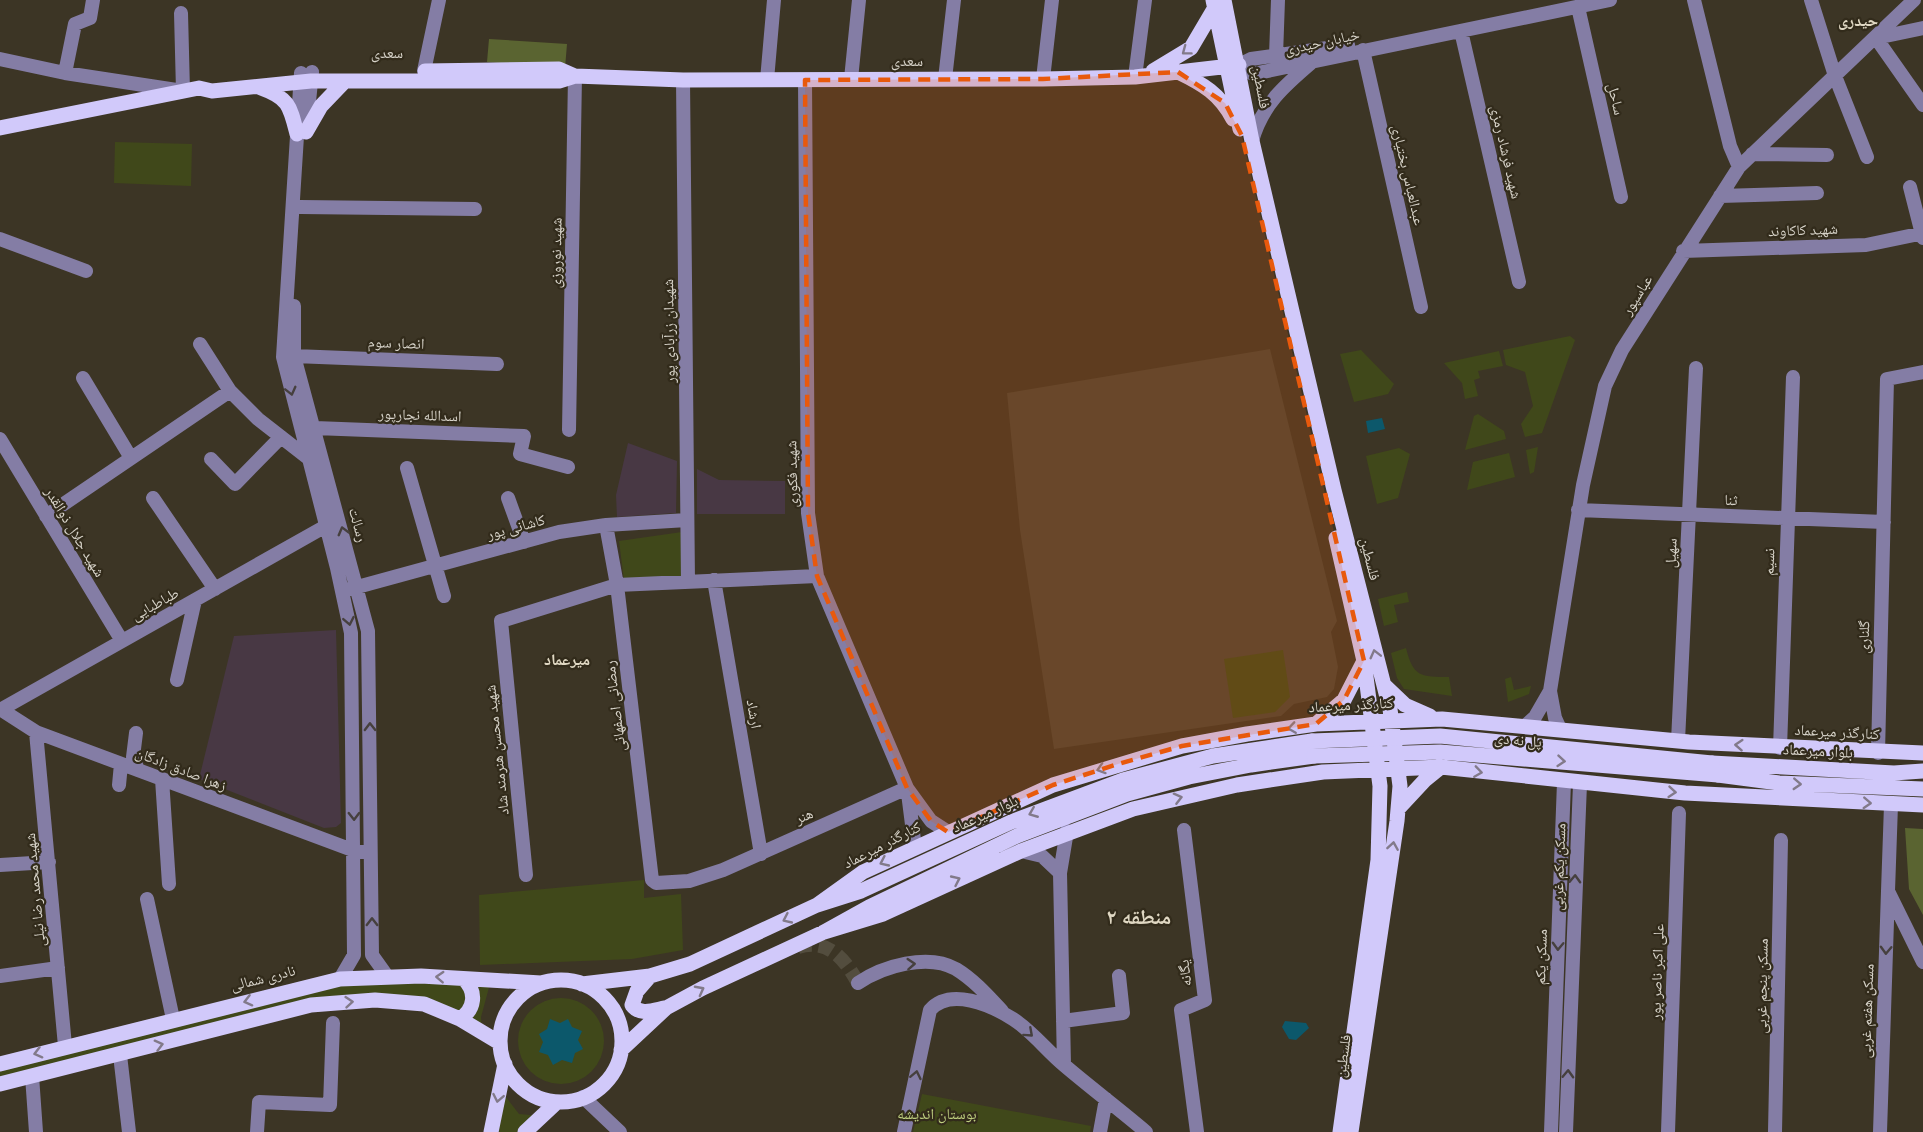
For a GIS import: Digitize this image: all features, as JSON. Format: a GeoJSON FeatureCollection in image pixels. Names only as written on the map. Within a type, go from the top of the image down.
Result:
{"type":"FeatureCollection","features":[{"type":"Feature","properties":{"kind":"main road"},"geometry":{"type":"LineString","coordinates":[[1138,76],[1167,65],[1191,48],[1217,3]]}},
{"type":"Feature","properties":{"kind":"main road","name":"فلسطین"},"geometry":{"type":"LineString","coordinates":[[1217,3],[1233,66],[1247,138],[1364,661],[1380,768],[1378,860],[1340,1132]]}},
{"type":"Feature","properties":{"kind":"main road","name":"سعدی"},"geometry":{"type":"LineString","coordinates":[[199,88],[212,91],[306,77],[344,82],[560,81],[574,76],[683,80],[1043,79],[1138,76],[1233,66]]}},
{"type":"Feature","properties":{"kind":"main road","name":"سعدی"},"geometry":{"type":"LineString","coordinates":[[0,128],[199,88],[210,82],[424,71],[559,69],[574,76]]}},
{"type":"Feature","properties":{"kind":"main road"},"geometry":{"type":"LineString","coordinates":[[1178,72],[1214,91],[1225,102],[1247,138]]}},
{"type":"Feature","properties":{"kind":"main road"},"geometry":{"type":"LineString","coordinates":[[255,86],[280,95],[286,102],[301,133],[321,106],[344,82]]}},
{"type":"Feature","properties":{"kind":"main road","name":"فلسطین"},"geometry":{"type":"LineString","coordinates":[[1247,138],[1383,682],[1399,766],[1398,810],[1351,1132]]}},
{"type":"Feature","properties":{"kind":"main road"},"geometry":{"type":"LineString","coordinates":[[1316,724],[1344,700],[1364,661]]}},
{"type":"Feature","properties":{"kind":"main road"},"geometry":{"type":"LineString","coordinates":[[1383,682],[1405,705],[1425,715],[1442,719]]}},
{"type":"Feature","properties":{"kind":"main road"},"geometry":{"type":"LineString","coordinates":[[1441,767],[1422,755],[1417,746],[1425,730],[1442,719]]}},
{"type":"Feature","properties":{"kind":"main road","name":"کنارگذر میرعماد"},"geometry":{"type":"LineString","coordinates":[[817,905],[863,872],[1053,785],[1182,746],[1316,724],[1442,719],[1678,741],[1878,753],[1923,753]]}},
{"type":"Feature","properties":{"kind":"main road"},"geometry":{"type":"LineString","coordinates":[[1316,724],[1334,730],[1344,741],[1341,756],[1323,771]]}},
{"type":"Feature","properties":{"kind":"main road"},"geometry":{"type":"LineString","coordinates":[[621,1050],[620,1029],[613,1010],[599,994],[582,984],[561,980],[540,983],[510,1006],[502,1024],[500,1043],[505,1064],[517,1083],[535,1096],[557,1101],[583,1098],[608,1079],[621,1050],[666,1008],[703,988],[824,932],[943,871],[1072,814],[1127,794],[1189,777],[1251,765],[1313,749]]}},
{"type":"Feature","properties":{"kind":"main road","name":"پل نه دی"},"geometry":{"type":"LineString","coordinates":[[1313,749],[1440,752],[1715,769]]}},
{"type":"Feature","properties":{"kind":"main road","name":"بلوار میرعماد"},"geometry":{"type":"LineString","coordinates":[[582,984],[650,976],[690,964],[817,905],[861,891],[1011,822],[1123,780],[1213,756],[1313,749]]}},
{"type":"Feature","properties":{"kind":"main road"},"geometry":{"type":"LineString","coordinates":[[824,932],[884,914],[1067,831],[1132,809],[1197,793],[1323,771],[1399,766],[1441,767],[1685,794],[1923,805]]}},
{"type":"Feature","properties":{"kind":"main road"},"geometry":{"type":"LineString","coordinates":[[1398,810],[1425,780],[1441,767]]}},
{"type":"Feature","properties":{"kind":"main road"},"geometry":{"type":"LineString","coordinates":[[1715,769],[1779,783],[1923,789]]}},
{"type":"Feature","properties":{"kind":"main road","name":"بلوار میرعماد"},"geometry":{"type":"LineString","coordinates":[[1715,769],[1923,771]]}},
{"type":"Feature","properties":{"kind":"main road","name":"نادری شمالی"},"geometry":{"type":"LineString","coordinates":[[0,1064],[340,979],[387,976],[540,983]]}},
{"type":"Feature","properties":{"kind":"main road"},"geometry":{"type":"LineString","coordinates":[[650,976],[637,991],[632,1005],[635,1010],[642,1012],[666,1008]]}},
{"type":"Feature","properties":{"kind":"main road"},"geometry":{"type":"LineString","coordinates":[[460,1019],[469,1012],[473,1000],[471,988],[464,979]]}},
{"type":"Feature","properties":{"kind":"main road"},"geometry":{"type":"LineString","coordinates":[[0,1084],[311,1005],[375,1000],[424,1004],[460,1019],[500,1043]]}},
{"type":"Feature","properties":{"kind":"main road"},"geometry":{"type":"LineString","coordinates":[[491,1132],[505,1064]]}},
{"type":"Feature","properties":{"kind":"main road"},"geometry":{"type":"LineString","coordinates":[[525,1132],[557,1101]]}},
{"type":"Feature","properties":{"kind":"street"},"geometry":{"type":"LineString","coordinates":[[65,73],[75,24],[90,18],[93,0]]}},
{"type":"Feature","properties":{"kind":"street"},"geometry":{"type":"LineString","coordinates":[[424,71],[439,0]]}},
{"type":"Feature","properties":{"kind":"street"},"geometry":{"type":"LineString","coordinates":[[767,80],[774,0]]}},
{"type":"Feature","properties":{"kind":"street"},"geometry":{"type":"LineString","coordinates":[[850,80],[859,0]]}},
{"type":"Feature","properties":{"kind":"street"},"geometry":{"type":"LineString","coordinates":[[945,79],[954,0]]}},
{"type":"Feature","properties":{"kind":"street"},"geometry":{"type":"LineString","coordinates":[[1043,79],[1052,0]]}},
{"type":"Feature","properties":{"kind":"street"},"geometry":{"type":"LineString","coordinates":[[1138,76],[1145,0]]}},
{"type":"Feature","properties":{"kind":"street"},"geometry":{"type":"LineString","coordinates":[[1276,56],[1278,0]]}},
{"type":"Feature","properties":{"kind":"street","name":"خیابان حیدری"},"geometry":{"type":"LineString","coordinates":[[1233,66],[1251,59],[1394,38],[1610,0]]}},
{"type":"Feature","properties":{"kind":"street"},"geometry":{"type":"LineString","coordinates":[[1694,0],[1730,146],[1739,167]]}},
{"type":"Feature","properties":{"kind":"street"},"geometry":{"type":"LineString","coordinates":[[1811,0],[1835,76],[1867,157]]}},
{"type":"Feature","properties":{"kind":"street","name":"عباسپور"},"geometry":{"type":"LineString","coordinates":[[1550,691],[1578,510],[1605,386],[1622,350],[1683,251],[1739,167],[1914,0]]}},
{"type":"Feature","properties":{"kind":"street","name":"خیابان حیدری"},"geometry":{"type":"LineString","coordinates":[[1233,66],[1253,74],[1461,31],[1577,4]]}},
{"type":"Feature","properties":{"kind":"street","name":"ساحل"},"geometry":{"type":"LineString","coordinates":[[1577,4],[1621,197]]}},
{"type":"Feature","properties":{"kind":"street"},"geometry":{"type":"LineString","coordinates":[[0,59],[65,73],[183,91],[181,14]]}},
{"type":"Feature","properties":{"kind":"street"},"geometry":{"type":"LineString","coordinates":[[1923,28],[1876,38],[1923,105]]}},
{"type":"Feature","properties":{"kind":"street","name":"شهید فرشاد رمزی"},"geometry":{"type":"LineString","coordinates":[[1461,31],[1519,282]]}},
{"type":"Feature","properties":{"kind":"street","name":"عبدالعباس بختیاری"},"geometry":{"type":"LineString","coordinates":[[1363,50],[1421,307]]}},
{"type":"Feature","properties":{"kind":"street"},"geometry":{"type":"LineString","coordinates":[[1247,138],[1271,100],[1312,62]]}},
{"type":"Feature","properties":{"kind":"street","name":"شهید نوروزی"},"geometry":{"type":"LineString","coordinates":[[569,430],[574,76]]}},
{"type":"Feature","properties":{"kind":"street","name":"رسالت"},"geometry":{"type":"LineString","coordinates":[[306,77],[283,357],[343,592],[351,633],[355,851],[354,956],[340,979]]}},
{"type":"Feature","properties":{"kind":"street","name":"شهیدان زرآبادی پور"},"geometry":{"type":"LineString","coordinates":[[683,80],[688,582]]}},
{"type":"Feature","properties":{"kind":"street","name":"شهید فکوری"},"geometry":{"type":"LineString","coordinates":[[805,80],[808,513],[818,576],[907,788],[931,820],[948,832]]}},
{"type":"Feature","properties":{"kind":"street","name":"رسالت"},"geometry":{"type":"LineString","coordinates":[[301,133],[294,356],[368,631],[372,955],[387,976]]}},
{"type":"Feature","properties":{"kind":"street"},"geometry":{"type":"LineString","coordinates":[[1752,154],[1827,155]]}},
{"type":"Feature","properties":{"kind":"street"},"geometry":{"type":"LineString","coordinates":[[1910,187],[1923,235]]}},
{"type":"Feature","properties":{"kind":"street"},"geometry":{"type":"LineString","coordinates":[[1720,196],[1817,193]]}},
{"type":"Feature","properties":{"kind":"street"},"geometry":{"type":"LineString","coordinates":[[300,207],[475,209]]}},
{"type":"Feature","properties":{"kind":"street","name":"شهید کاکاوند"},"geometry":{"type":"LineString","coordinates":[[1683,251],[1866,245],[1923,235]]}},
{"type":"Feature","properties":{"kind":"street"},"geometry":{"type":"LineString","coordinates":[[0,239],[86,271]]}},
{"type":"Feature","properties":{"kind":"street"},"geometry":{"type":"LineString","coordinates":[[200,344],[230,391],[280,438],[308,458]]}},
{"type":"Feature","properties":{"kind":"street","name":"انصار سوم"},"geometry":{"type":"LineString","coordinates":[[294,356],[496,364]]}},
{"type":"Feature","properties":{"kind":"street","name":"سهیل"},"geometry":{"type":"LineString","coordinates":[[1678,741],[1696,368]]}},
{"type":"Feature","properties":{"kind":"street","name":"گلناری"},"geometry":{"type":"LineString","coordinates":[[1878,753],[1887,379],[1923,372]]}},
{"type":"Feature","properties":{"kind":"street","name":"نسیم"},"geometry":{"type":"LineString","coordinates":[[1780,748],[1786,518],[1793,377]]}},
{"type":"Feature","properties":{"kind":"street"},"geometry":{"type":"LineString","coordinates":[[83,378],[131,458]]}},
{"type":"Feature","properties":{"kind":"street"},"geometry":{"type":"LineString","coordinates":[[46,516],[230,391]]}},
{"type":"Feature","properties":{"kind":"street","name":"اسدالله نجارپور"},"geometry":{"type":"LineString","coordinates":[[315,428],[524,436],[520,454],[568,467]]}},
{"type":"Feature","properties":{"kind":"street"},"geometry":{"type":"LineString","coordinates":[[212,459],[235,484],[280,438]]}},
{"type":"Feature","properties":{"kind":"street","name":"شهید جلال ذوالقدر"},"geometry":{"type":"LineString","coordinates":[[0,439],[122,641]]}},
{"type":"Feature","properties":{"kind":"street"},"geometry":{"type":"LineString","coordinates":[[407,468],[444,596]]}},
{"type":"Feature","properties":{"kind":"street"},"geometry":{"type":"LineString","coordinates":[[153,498],[215,589]]}},
{"type":"Feature","properties":{"kind":"street"},"geometry":{"type":"LineString","coordinates":[[508,498],[524,542]]}},
{"type":"Feature","properties":{"kind":"street","name":"ثنا"},"geometry":{"type":"LineString","coordinates":[[1578,510],[1884,522]]}},
{"type":"Feature","properties":{"kind":"street","name":"کاشانی پور"},"geometry":{"type":"LineString","coordinates":[[343,592],[559,532],[606,525],[687,520]]}},
{"type":"Feature","properties":{"kind":"street","name":"رمضانی اصفهانی"},"geometry":{"type":"LineString","coordinates":[[606,525],[617,585],[652,879],[656,883]]}},
{"type":"Feature","properties":{"kind":"street","name":"طباطبایی"},"geometry":{"type":"LineString","coordinates":[[0,710],[326,526]]}},
{"type":"Feature","properties":{"kind":"street"},"geometry":{"type":"LineString","coordinates":[[617,585],[818,576]]}},
{"type":"Feature","properties":{"kind":"street","name":"ارشاد"},"geometry":{"type":"LineString","coordinates":[[714,580],[761,854]]}},
{"type":"Feature","properties":{"kind":"street","name":"شهید محسن هنرمند شاد"},"geometry":{"type":"LineString","coordinates":[[526,875],[501,621],[617,585]]}},
{"type":"Feature","properties":{"kind":"street"},"geometry":{"type":"LineString","coordinates":[[177,680],[195,600]]}},
{"type":"Feature","properties":{"kind":"street"},"geometry":{"type":"LineString","coordinates":[[1525,726],[1534,717],[1550,691]]}},
{"type":"Feature","properties":{"kind":"street"},"geometry":{"type":"LineString","coordinates":[[1550,691],[1555,718],[1560,729]]}},
{"type":"Feature","properties":{"kind":"street","name":"زهرا صادق زادگان"},"geometry":{"type":"LineString","coordinates":[[0,710],[36,732],[355,851],[372,852]]}},
{"type":"Feature","properties":{"kind":"street","name":"شهید محمد رضا نیلی"},"geometry":{"type":"LineString","coordinates":[[36,732],[65,1046]]}},
{"type":"Feature","properties":{"kind":"street"},"geometry":{"type":"LineString","coordinates":[[136,733],[133,757],[138,770]]}},
{"type":"Feature","properties":{"kind":"street"},"geometry":{"type":"LineString","coordinates":[[120,764],[120,785]]}},
{"type":"Feature","properties":{"kind":"street"},"geometry":{"type":"LineString","coordinates":[[162,779],[169,884]]}},
{"type":"Feature","properties":{"kind":"street","name":"مسکن یکم"},"geometry":{"type":"LineString","coordinates":[[1551,1132],[1572,783]]}},
{"type":"Feature","properties":{"kind":"street"},"geometry":{"type":"LineString","coordinates":[[907,788],[915,848]]}},
{"type":"Feature","properties":{"kind":"street","name":"هنر"},"geometry":{"type":"LineString","coordinates":[[656,883],[689,881],[761,854],[907,788]]}},
{"type":"Feature","properties":{"kind":"street","name":"مسکن هفتم غربی"},"geometry":{"type":"LineString","coordinates":[[1880,1132],[1891,805]]}},
{"type":"Feature","properties":{"kind":"street","name":"علی اکبر ناصر پور"},"geometry":{"type":"LineString","coordinates":[[1668,1132],[1679,813]]}},
{"type":"Feature","properties":{"kind":"street","name":"یگانه"},"geometry":{"type":"LineString","coordinates":[[1184,830],[1205,1000],[1181,1010],[1197,1132]]}},
{"type":"Feature","properties":{"kind":"street"},"geometry":{"type":"LineString","coordinates":[[1064,1065],[1060,873],[1067,831]]}},
{"type":"Feature","properties":{"kind":"street","name":"مسکن پنجم غربی"},"geometry":{"type":"LineString","coordinates":[[1775,1132],[1781,840]]}},
{"type":"Feature","properties":{"kind":"street","name":"مسکن یکم غربی"},"geometry":{"type":"LineString","coordinates":[[1566,1132],[1569,850]]}},
{"type":"Feature","properties":{"kind":"street"},"geometry":{"type":"LineString","coordinates":[[1021,851],[1039,854],[1055,865],[1060,873]]}},
{"type":"Feature","properties":{"kind":"street"},"geometry":{"type":"LineString","coordinates":[[0,865],[48,862]]}},
{"type":"Feature","properties":{"kind":"street"},"geometry":{"type":"LineString","coordinates":[[1888,891],[1923,962]]}},
{"type":"Feature","properties":{"kind":"street"},"geometry":{"type":"LineString","coordinates":[[147,899],[173,1019]]}},
{"type":"Feature","properties":{"kind":"street"},"geometry":{"type":"LineString","coordinates":[[858,983],[876,971],[895,965],[917,963],[954,968],[976,984],[1006,1016]]}},
{"type":"Feature","properties":{"kind":"street"},"geometry":{"type":"LineString","coordinates":[[0,976],[58,968]]}},
{"type":"Feature","properties":{"kind":"street"},"geometry":{"type":"LineString","coordinates":[[1063,1021],[1123,1012],[1119,976]]}},
{"type":"Feature","properties":{"kind":"street"},"geometry":{"type":"LineString","coordinates":[[904,1132],[930,1010],[938,1001],[952,998],[975,1002],[1014,1019],[1064,1065],[1146,1132]]}},
{"type":"Feature","properties":{"kind":"street"},"geometry":{"type":"LineString","coordinates":[[257,1132],[258,1102],[330,1105],[333,1023]]}},
{"type":"Feature","properties":{"kind":"street"},"geometry":{"type":"LineString","coordinates":[[120,1055],[129,1132]]}},
{"type":"Feature","properties":{"kind":"street"},"geometry":{"type":"LineString","coordinates":[[32,1076],[36,1132]]}},
{"type":"Feature","properties":{"kind":"street"},"geometry":{"type":"LineString","coordinates":[[583,1098],[620,1132]]}},
{"type":"Feature","properties":{"kind":"street"},"geometry":{"type":"LineString","coordinates":[[1100,1132],[1106,1099]]}},
{"type":"Feature","properties":{"kind":"highlighted area"},"geometry":{"type":"Polygon","coordinates":[[[1178,72],[1225,103],[1242,136],[1364,661],[1344,700],[1316,724],[1182,746],[1118,764],[1053,785],[948,832],[931,821],[907,788],[817,576],[808,513],[805,80],[1043,79],[1178,72]]]}},
{"type":"Feature","properties":{"kind":"shaded area"},"geometry":{"type":"Polygon","coordinates":[[[1270,349],[1337,621],[1331,632],[1338,667],[1334,689],[1327,697],[1294,704],[1281,716],[1054,749],[1020,530],[1007,393],[1270,349]]]}},
{"type":"Feature","properties":{"kind":"shaded area"},"geometry":{"type":"Polygon","coordinates":[[[628,443],[677,461],[676,513],[617,517],[616,495],[628,443]]]}},
{"type":"Feature","properties":{"kind":"shaded area"},"geometry":{"type":"Polygon","coordinates":[[[697,469],[719,480],[785,481],[785,514],[697,514],[697,469]]]}},
{"type":"Feature","properties":{"kind":"shaded area"},"geometry":{"type":"Polygon","coordinates":[[[336,630],[341,823],[336,827],[324,828],[199,779],[234,636],[336,630]]]}},
{"type":"Feature","properties":{"kind":"green space"},"geometry":{"type":"Polygon","coordinates":[[[489,39],[567,44],[565,68],[487,62],[489,39]]]}},
{"type":"Feature","properties":{"kind":"green space"},"geometry":{"type":"Polygon","coordinates":[[[115,142],[192,144],[191,186],[114,183],[115,142]]]}},
{"type":"Feature","properties":{"kind":"green space"},"geometry":{"type":"Polygon","coordinates":[[[1570,336],[1575,340],[1542,433],[1525,437],[1521,424],[1533,406],[1525,372],[1506,365],[1503,350],[1570,336]]]}},
{"type":"Feature","properties":{"kind":"green space"},"geometry":{"type":"Polygon","coordinates":[[[1361,350],[1394,384],[1388,394],[1354,402],[1340,354],[1361,350]]]}},
{"type":"Feature","properties":{"kind":"green space"},"geometry":{"type":"Polygon","coordinates":[[[1499,351],[1503,366],[1478,371],[1480,378],[1474,380],[1478,396],[1465,399],[1462,383],[1444,363],[1499,351]]]}},
{"type":"Feature","properties":{"kind":"green space"},"geometry":{"type":"Polygon","coordinates":[[[1478,414],[1504,431],[1506,439],[1465,450],[1474,416],[1478,414]]]}},
{"type":"Feature","properties":{"kind":"green space"},"geometry":{"type":"Polygon","coordinates":[[[1538,447],[1534,472],[1530,474],[1526,450],[1538,447]]]}},
{"type":"Feature","properties":{"kind":"green space"},"geometry":{"type":"Polygon","coordinates":[[[1399,448],[1410,454],[1398,498],[1377,504],[1366,456],[1399,448]]]}},
{"type":"Feature","properties":{"kind":"green space"},"geometry":{"type":"Polygon","coordinates":[[[1509,453],[1515,477],[1467,490],[1473,462],[1509,453]]]}},
{"type":"Feature","properties":{"kind":"green space"},"geometry":{"type":"Polygon","coordinates":[[[682,532],[682,578],[624,580],[619,541],[682,532]]]}},
{"type":"Feature","properties":{"kind":"green space"},"geometry":{"type":"Polygon","coordinates":[[[1407,592],[1409,602],[1394,605],[1398,622],[1384,626],[1378,599],[1407,592]]]}},
{"type":"Feature","properties":{"kind":"green space"},"geometry":{"type":"Polygon","coordinates":[[[1406,648],[1415,670],[1431,677],[1449,677],[1452,696],[1404,689],[1397,678],[1391,653],[1406,648]]]}},
{"type":"Feature","properties":{"kind":"green space"},"geometry":{"type":"Polygon","coordinates":[[[1283,650],[1290,697],[1275,712],[1233,718],[1224,659],[1283,650]]]}},
{"type":"Feature","properties":{"kind":"green space"},"geometry":{"type":"Polygon","coordinates":[[[1511,677],[1514,690],[1531,686],[1529,694],[1508,702],[1505,679],[1511,677]]]}},
{"type":"Feature","properties":{"kind":"green space"},"geometry":{"type":"Polygon","coordinates":[[[1905,828],[1923,829],[1923,915],[1909,889],[1905,828]]]}},
{"type":"Feature","properties":{"kind":"green space"},"geometry":{"type":"Polygon","coordinates":[[[644,880],[644,898],[681,894],[683,950],[632,959],[480,965],[479,895],[644,880]]]}},
{"type":"Feature","properties":{"kind":"green space"},"geometry":{"type":"Polygon","coordinates":[[[491,980],[481,1017],[482,1032],[424,1004],[311,1005],[0,1084],[0,1064],[306,986],[491,980]]]}},
{"type":"Feature","properties":{"kind":"green space"},"geometry":{"type":"Polygon","coordinates":[[[553,998],[569,998],[592,1010],[601,1024],[604,1041],[601,1058],[592,1072],[569,1084],[553,1084],[537,1077],[525,1065],[518,1049],[518,1033],[525,1017],[537,1005],[553,998]]]}},
{"type":"Feature","properties":{"kind":"green space"},"geometry":{"type":"Polygon","coordinates":[[[499,1088],[519,1114],[542,1116],[525,1132],[491,1132],[499,1088]]]}},
{"type":"Feature","properties":{"kind":"green space","name":"بوستان اندیشه"},"geometry":{"type":"Polygon","coordinates":[[[922,1094],[1091,1126],[1090,1132],[913,1132],[922,1094]]]}},
{"type":"Feature","properties":{"kind":"water"},"geometry":{"type":"Polygon","coordinates":[[[1382,418],[1385,429],[1368,433],[1366,421],[1382,418]]]}},
{"type":"Feature","properties":{"kind":"water"},"geometry":{"type":"Polygon","coordinates":[[[550,1019],[560,1023],[568,1019],[572,1027],[582,1031],[578,1040],[583,1049],[575,1053],[572,1063],[562,1060],[553,1065],[548,1055],[539,1052],[543,1042],[539,1034],[547,1029],[550,1019]]]}},
{"type":"Feature","properties":{"kind":"water"},"geometry":{"type":"Polygon","coordinates":[[[1285,1021],[1306,1023],[1309,1028],[1296,1040],[1289,1039],[1282,1027],[1285,1021]]]}},
{"type":"Feature","properties":{"kind":"tunnel"},"geometry":{"type":"LineString","coordinates":[[798,947],[818,945],[827,948],[841,959],[858,983]]}},
{"type":"Feature","properties":{"kind":"district","name":"حیدری"},"geometry":{"type":"Point","coordinates":[1858,20]}},
{"type":"Feature","properties":{"kind":"district","name":"میرعماد"},"geometry":{"type":"Point","coordinates":[567,659]}},
{"type":"Feature","properties":{"kind":"district","name":"منطقه ۲"},"geometry":{"type":"Point","coordinates":[1139,917]}}]}
